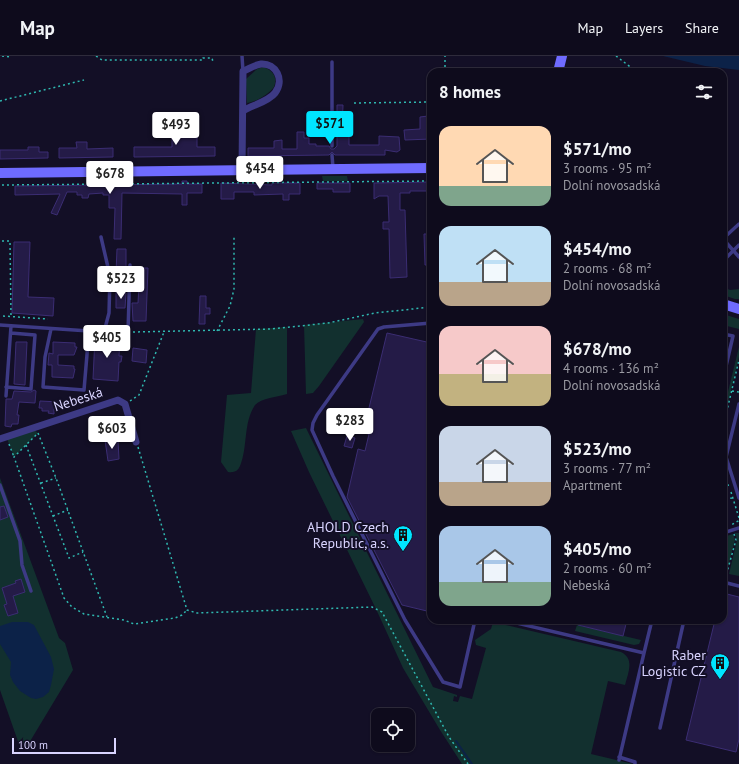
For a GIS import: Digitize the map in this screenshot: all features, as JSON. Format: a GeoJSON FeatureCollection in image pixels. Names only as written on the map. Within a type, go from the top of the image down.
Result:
{"type":"FeatureCollection","features":[{"type":"Feature","properties":{"kind":"main road"},"geometry":{"type":"LineString","coordinates":[[559,68],[562,56]]}},
{"type":"Feature","properties":{"kind":"main road"},"geometry":{"type":"LineString","coordinates":[[0,173],[427,168]]}},
{"type":"Feature","properties":{"kind":"main road"},"geometry":{"type":"LineString","coordinates":[[727,305],[739,309]]}},
{"type":"Feature","properties":{"kind":"street"},"geometry":{"type":"LineString","coordinates":[[242,170],[243,111],[245,93],[243,71],[257,65],[268,65],[277,71],[279,82],[277,90],[273,95],[243,111]]}},
{"type":"Feature","properties":{"kind":"street","name":"Nebeská"},"geometry":{"type":"LineString","coordinates":[[3,438],[118,400],[125,404],[136,442]]}},
{"type":"Feature","properties":{"kind":"lane"},"geometry":{"type":"LineString","coordinates":[[242,56],[243,71]]}},
{"type":"Feature","properties":{"kind":"lane"},"geometry":{"type":"LineString","coordinates":[[332,62],[332,146]]}},
{"type":"Feature","properties":{"kind":"lane"},"geometry":{"type":"LineString","coordinates":[[332,155],[333,169]]}},
{"type":"Feature","properties":{"kind":"lane"},"geometry":{"type":"LineString","coordinates":[[727,235],[739,224]]}},
{"type":"Feature","properties":{"kind":"lane"},"geometry":{"type":"LineString","coordinates":[[101,237],[110,276],[109,313],[104,332]]}},
{"type":"Feature","properties":{"kind":"lane"},"geometry":{"type":"LineString","coordinates":[[727,244],[739,257]]}},
{"type":"Feature","properties":{"kind":"lane"},"geometry":{"type":"LineString","coordinates":[[727,257],[739,245]]}},
{"type":"Feature","properties":{"kind":"lane"},"geometry":{"type":"LineString","coordinates":[[0,325],[104,332],[128,332],[130,265]]}},
{"type":"Feature","properties":{"kind":"lane"},"geometry":{"type":"LineString","coordinates":[[427,323],[384,327],[378,329],[316,415],[312,430],[330,470],[405,620],[443,682],[460,687],[475,624]]}},
{"type":"Feature","properties":{"kind":"lane"},"geometry":{"type":"LineString","coordinates":[[6,396],[11,326]]}},
{"type":"Feature","properties":{"kind":"lane"},"geometry":{"type":"LineString","coordinates":[[51,329],[45,357],[43,387],[84,390],[89,331]]}},
{"type":"Feature","properties":{"kind":"lane"},"geometry":{"type":"LineString","coordinates":[[6,387],[31,389],[35,335],[11,333]]}},
{"type":"Feature","properties":{"kind":"lane"},"geometry":{"type":"LineString","coordinates":[[727,335],[733,336],[727,359]]}},
{"type":"Feature","properties":{"kind":"lane"},"geometry":{"type":"LineString","coordinates":[[727,453],[739,404]]}},
{"type":"Feature","properties":{"kind":"lane"},"geometry":{"type":"LineString","coordinates":[[727,460],[739,498]]}},
{"type":"Feature","properties":{"kind":"lane"},"geometry":{"type":"LineString","coordinates":[[0,485],[20,541],[22,565],[31,590]]}},
{"type":"Feature","properties":{"kind":"lane"},"geometry":{"type":"LineString","coordinates":[[727,532],[739,528]]}},
{"type":"Feature","properties":{"kind":"lane"},"geometry":{"type":"LineString","coordinates":[[727,583],[739,586]]}},
{"type":"Feature","properties":{"kind":"lane"},"geometry":{"type":"LineString","coordinates":[[521,624],[644,653]]}},
{"type":"Feature","properties":{"kind":"lane"},"geometry":{"type":"LineString","coordinates":[[635,764],[635,762],[619,759],[651,624]]}},
{"type":"Feature","properties":{"kind":"lane"},"geometry":{"type":"LineString","coordinates":[[660,728],[683,624]]}},
{"type":"Feature","properties":{"kind":"path"},"geometry":{"type":"LineString","coordinates":[[2,56],[10,57]]}},
{"type":"Feature","properties":{"kind":"path"},"geometry":{"type":"LineString","coordinates":[[96,56],[102,60],[203,60],[203,58],[212,58],[213,62]]}},
{"type":"Feature","properties":{"kind":"path"},"geometry":{"type":"LineString","coordinates":[[445,68],[446,56]]}},
{"type":"Feature","properties":{"kind":"path"},"geometry":{"type":"LineString","coordinates":[[616,56],[632,68]]}},
{"type":"Feature","properties":{"kind":"path"},"geometry":{"type":"LineString","coordinates":[[0,101],[84,80]]}},
{"type":"Feature","properties":{"kind":"path"},"geometry":{"type":"LineString","coordinates":[[354,103],[427,102]]}},
{"type":"Feature","properties":{"kind":"path"},"geometry":{"type":"LineString","coordinates":[[2,185],[427,181]]}},
{"type":"Feature","properties":{"kind":"path"},"geometry":{"type":"LineString","coordinates":[[217,331],[230,306],[234,289],[234,236]]}},
{"type":"Feature","properties":{"kind":"path"},"geometry":{"type":"LineString","coordinates":[[2,241],[10,241],[12,266],[11,316]]}},
{"type":"Feature","properties":{"kind":"path"},"geometry":{"type":"LineString","coordinates":[[128,332],[271,329],[328,323],[375,313],[427,307]]}},
{"type":"Feature","properties":{"kind":"path"},"geometry":{"type":"LineString","coordinates":[[36,318],[37,314]]}},
{"type":"Feature","properties":{"kind":"path"},"geometry":{"type":"LineString","coordinates":[[3,316],[48,319]]}},
{"type":"Feature","properties":{"kind":"path"},"geometry":{"type":"LineString","coordinates":[[125,404],[139,395],[164,332]]}},
{"type":"Feature","properties":{"kind":"path"},"geometry":{"type":"LineString","coordinates":[[727,411],[739,360]]}},
{"type":"Feature","properties":{"kind":"path"},"geometry":{"type":"LineString","coordinates":[[732,391],[739,392]]}},
{"type":"Feature","properties":{"kind":"path"},"geometry":{"type":"LineString","coordinates":[[14,457],[38,433],[107,617]]}},
{"type":"Feature","properties":{"kind":"path"},"geometry":{"type":"LineString","coordinates":[[3,438],[14,457],[64,598],[72,607],[84,614],[124,620],[134,624],[175,618],[182,615],[187,610]]}},
{"type":"Feature","properties":{"kind":"path"},"geometry":{"type":"LineString","coordinates":[[136,442],[187,610]]}},
{"type":"Feature","properties":{"kind":"path"},"geometry":{"type":"LineString","coordinates":[[26,444],[69,558],[83,552]]}},
{"type":"Feature","properties":{"kind":"path"},"geometry":{"type":"LineString","coordinates":[[41,483],[56,478]]}},
{"type":"Feature","properties":{"kind":"path"},"geometry":{"type":"LineString","coordinates":[[727,485],[729,484],[739,518],[736,522],[731,524],[736,540],[727,572]]}},
{"type":"Feature","properties":{"kind":"path"},"geometry":{"type":"LineString","coordinates":[[727,499],[733,498]]}},
{"type":"Feature","properties":{"kind":"path"},"geometry":{"type":"LineString","coordinates":[[53,516],[68,510]]}},
{"type":"Feature","properties":{"kind":"path"},"geometry":{"type":"LineString","coordinates":[[187,610],[197,613],[372,607],[382,612],[449,737],[468,764]]}},
{"type":"Feature","properties":{"kind":"green space"},"geometry":{"type":"Polygon","coordinates":[[[263,67],[269,70],[275,77],[274,87],[262,97],[247,103],[246,79],[257,69],[263,67]]]}},
{"type":"Feature","properties":{"kind":"green space"},"geometry":{"type":"Polygon","coordinates":[[[322,176],[347,176],[348,181],[323,181],[322,176]]]}},
{"type":"Feature","properties":{"kind":"green space"},"geometry":{"type":"Polygon","coordinates":[[[727,288],[730,290],[739,289],[739,299],[727,296],[727,288]]]}},
{"type":"Feature","properties":{"kind":"green space"},"geometry":{"type":"Polygon","coordinates":[[[727,315],[739,319],[739,329],[727,326],[727,315]]]}},
{"type":"Feature","properties":{"kind":"green space"},"geometry":{"type":"Polygon","coordinates":[[[363,319],[364,322],[319,386],[313,393],[306,394],[304,325],[363,319]]]}},
{"type":"Feature","properties":{"kind":"green space"},"geometry":{"type":"Polygon","coordinates":[[[287,327],[287,394],[265,399],[255,405],[251,412],[247,427],[244,451],[240,466],[236,471],[228,472],[221,462],[227,395],[251,393],[256,329],[287,327]]]}},
{"type":"Feature","properties":{"kind":"green space"},"geometry":{"type":"Polygon","coordinates":[[[739,347],[739,357],[727,406],[727,396],[739,347]]]}},
{"type":"Feature","properties":{"kind":"green space"},"geometry":{"type":"Polygon","coordinates":[[[32,428],[38,433],[14,457],[6,436],[32,428]]]}},
{"type":"Feature","properties":{"kind":"green space"},"geometry":{"type":"Polygon","coordinates":[[[306,428],[433,687],[457,695],[457,697],[454,696],[453,701],[458,702],[460,696],[472,699],[486,648],[476,645],[475,640],[491,629],[492,624],[502,624],[621,652],[628,658],[629,662],[629,671],[625,685],[608,681],[591,754],[633,764],[462,764],[403,668],[309,472],[291,431],[306,428]]]}},
{"type":"Feature","properties":{"kind":"green space"},"geometry":{"type":"Polygon","coordinates":[[[0,478],[59,638],[65,643],[73,670],[26,748],[20,747],[0,690],[0,478]]]}},
{"type":"Feature","properties":{"kind":"green space"},"geometry":{"type":"Polygon","coordinates":[[[735,533],[739,533],[739,576],[729,574],[737,540],[735,533]]]}},
{"type":"Feature","properties":{"kind":"green space"},"geometry":{"type":"Polygon","coordinates":[[[733,534],[735,540],[727,570],[727,536],[733,534]]]}},
{"type":"Feature","properties":{"kind":"green space"},"geometry":{"type":"Polygon","coordinates":[[[577,625],[641,640],[639,644],[634,645],[575,631],[577,625]]]}},
{"type":"Feature","properties":{"kind":"water"},"geometry":{"type":"Polygon","coordinates":[[[663,56],[739,56],[739,70],[705,66],[663,56]]]}},
{"type":"Feature","properties":{"kind":"water"},"geometry":{"type":"Polygon","coordinates":[[[12,622],[28,622],[34,625],[51,657],[54,669],[51,685],[49,692],[43,697],[36,699],[31,698],[20,691],[10,675],[11,662],[0,644],[0,626],[12,622]]]}},
{"type":"Feature","properties":{"kind":"building"},"geometry":{"type":"Polygon","coordinates":[[[337,105],[343,105],[342,132],[349,132],[349,145],[379,145],[379,136],[399,137],[400,150],[397,152],[385,150],[385,155],[335,155],[332,152],[329,155],[248,156],[248,148],[274,148],[274,141],[282,140],[282,149],[297,149],[297,132],[304,132],[304,138],[309,138],[309,144],[316,144],[316,146],[329,146],[331,149],[334,149],[337,146],[337,105]]]}},
{"type":"Feature","properties":{"kind":"building"},"geometry":{"type":"Polygon","coordinates":[[[427,116],[427,139],[405,140],[404,130],[420,129],[420,117],[427,116]]]}},
{"type":"Feature","properties":{"kind":"building"},"geometry":{"type":"Polygon","coordinates":[[[159,127],[178,127],[178,132],[197,132],[197,147],[215,147],[215,156],[134,157],[134,147],[172,147],[172,136],[159,136],[159,127]]]}},
{"type":"Feature","properties":{"kind":"building"},"geometry":{"type":"Polygon","coordinates":[[[76,142],[87,142],[87,149],[113,148],[113,157],[59,158],[59,148],[77,148],[76,142]]]}},
{"type":"Feature","properties":{"kind":"building"},"geometry":{"type":"Polygon","coordinates":[[[28,147],[39,147],[39,152],[48,152],[48,158],[0,159],[0,150],[28,150],[28,147]]]}},
{"type":"Feature","properties":{"kind":"building"},"geometry":{"type":"Polygon","coordinates":[[[182,181],[187,181],[187,184],[202,184],[202,193],[187,193],[187,205],[182,205],[182,194],[122,193],[121,239],[114,239],[115,208],[109,208],[109,195],[103,195],[103,193],[89,194],[88,198],[82,198],[82,195],[77,195],[77,192],[67,192],[57,215],[51,213],[60,194],[15,195],[15,186],[182,184],[182,181]]]}},
{"type":"Feature","properties":{"kind":"building"},"geometry":{"type":"Polygon","coordinates":[[[427,182],[427,191],[410,191],[410,193],[400,193],[400,210],[405,210],[407,277],[390,278],[389,229],[383,229],[383,222],[389,222],[388,196],[379,196],[374,199],[374,183],[427,182]]]}},
{"type":"Feature","properties":{"kind":"building"},"geometry":{"type":"Polygon","coordinates":[[[221,183],[272,185],[272,183],[300,183],[300,194],[289,194],[289,200],[283,200],[283,194],[254,195],[254,192],[234,192],[234,199],[221,199],[221,183]]]}},
{"type":"Feature","properties":{"kind":"building"},"geometry":{"type":"Polygon","coordinates":[[[317,183],[350,183],[350,192],[333,192],[333,189],[317,189],[317,183]]]}},
{"type":"Feature","properties":{"kind":"building"},"geometry":{"type":"Polygon","coordinates":[[[424,234],[427,234],[427,265],[425,265],[424,234]]]}},
{"type":"Feature","properties":{"kind":"building"},"geometry":{"type":"Polygon","coordinates":[[[14,242],[30,242],[28,297],[54,298],[53,316],[12,313],[14,242]]]}},
{"type":"Feature","properties":{"kind":"building"},"geometry":{"type":"Polygon","coordinates":[[[117,249],[126,249],[126,273],[116,273],[117,249]]]}},
{"type":"Feature","properties":{"kind":"building"},"geometry":{"type":"Polygon","coordinates":[[[140,268],[148,268],[146,321],[133,321],[132,303],[138,303],[140,268]]]}},
{"type":"Feature","properties":{"kind":"building"},"geometry":{"type":"Polygon","coordinates":[[[116,292],[126,293],[125,308],[116,308],[116,292]]]}},
{"type":"Feature","properties":{"kind":"building"},"geometry":{"type":"Polygon","coordinates":[[[200,296],[206,296],[206,308],[210,308],[210,314],[205,314],[205,324],[199,324],[200,296]]]}},
{"type":"Feature","properties":{"kind":"building"},"geometry":{"type":"Polygon","coordinates":[[[387,333],[427,342],[427,611],[402,605],[347,497],[358,449],[365,451],[369,434],[363,433],[387,333]]]}},
{"type":"Feature","properties":{"kind":"building"},"geometry":{"type":"Polygon","coordinates":[[[95,337],[120,339],[119,356],[122,356],[121,362],[119,362],[118,381],[93,379],[95,337]]]}},
{"type":"Feature","properties":{"kind":"building"},"geometry":{"type":"Polygon","coordinates":[[[16,342],[27,342],[25,385],[14,384],[16,342]]]}},
{"type":"Feature","properties":{"kind":"building"},"geometry":{"type":"Polygon","coordinates":[[[53,342],[75,343],[75,347],[77,347],[74,355],[58,355],[58,365],[74,366],[75,369],[73,378],[52,377],[52,365],[48,365],[49,353],[53,354],[53,342]]]}},
{"type":"Feature","properties":{"kind":"building"},"geometry":{"type":"Polygon","coordinates":[[[133,348],[147,350],[146,363],[132,361],[133,348]]]}},
{"type":"Feature","properties":{"kind":"building"},"geometry":{"type":"Polygon","coordinates":[[[34,390],[36,391],[35,403],[19,402],[17,415],[19,415],[18,424],[12,424],[11,427],[5,426],[6,399],[12,399],[14,391],[31,392],[34,390]]]}},
{"type":"Feature","properties":{"kind":"building"},"geometry":{"type":"Polygon","coordinates":[[[40,401],[59,402],[59,409],[54,409],[54,414],[48,413],[49,411],[42,411],[42,408],[39,408],[40,401]]]}},
{"type":"Feature","properties":{"kind":"building"},"geometry":{"type":"Polygon","coordinates":[[[347,436],[355,438],[352,448],[344,446],[347,436]]]}},
{"type":"Feature","properties":{"kind":"building"},"geometry":{"type":"Polygon","coordinates":[[[105,440],[118,440],[119,459],[108,461],[105,440]]]}},
{"type":"Feature","properties":{"kind":"building"},"geometry":{"type":"Polygon","coordinates":[[[4,506],[8,517],[0,520],[0,507],[4,506]]]}},
{"type":"Feature","properties":{"kind":"building"},"geometry":{"type":"Polygon","coordinates":[[[21,579],[25,592],[13,596],[18,613],[8,616],[4,605],[7,604],[2,588],[16,583],[15,581],[21,579]]]}},
{"type":"Feature","properties":{"kind":"building","name":"Raber Logistic CZ"},"geometry":{"type":"Polygon","coordinates":[[[727,594],[739,597],[739,739],[736,752],[686,740],[714,624],[727,624],[727,594]]]}},
{"type":"Feature","properties":{"kind":"building"},"geometry":{"type":"Polygon","coordinates":[[[578,624],[626,624],[623,636],[578,624]]]}},
{"type":"Feature","properties":{"kind":"waterway"},"geometry":{"type":"LineString","coordinates":[[456,741],[472,764]]}},
{"type":"Feature","properties":{"kind":"place","name":"AHOLD Czech Republic, a.s."},"geometry":{"type":"Point","coordinates":[403,552]}},
{"type":"Feature","properties":{"kind":"place","name":"Raber Logistic CZ"},"geometry":{"type":"Point","coordinates":[720,680]}}]}
